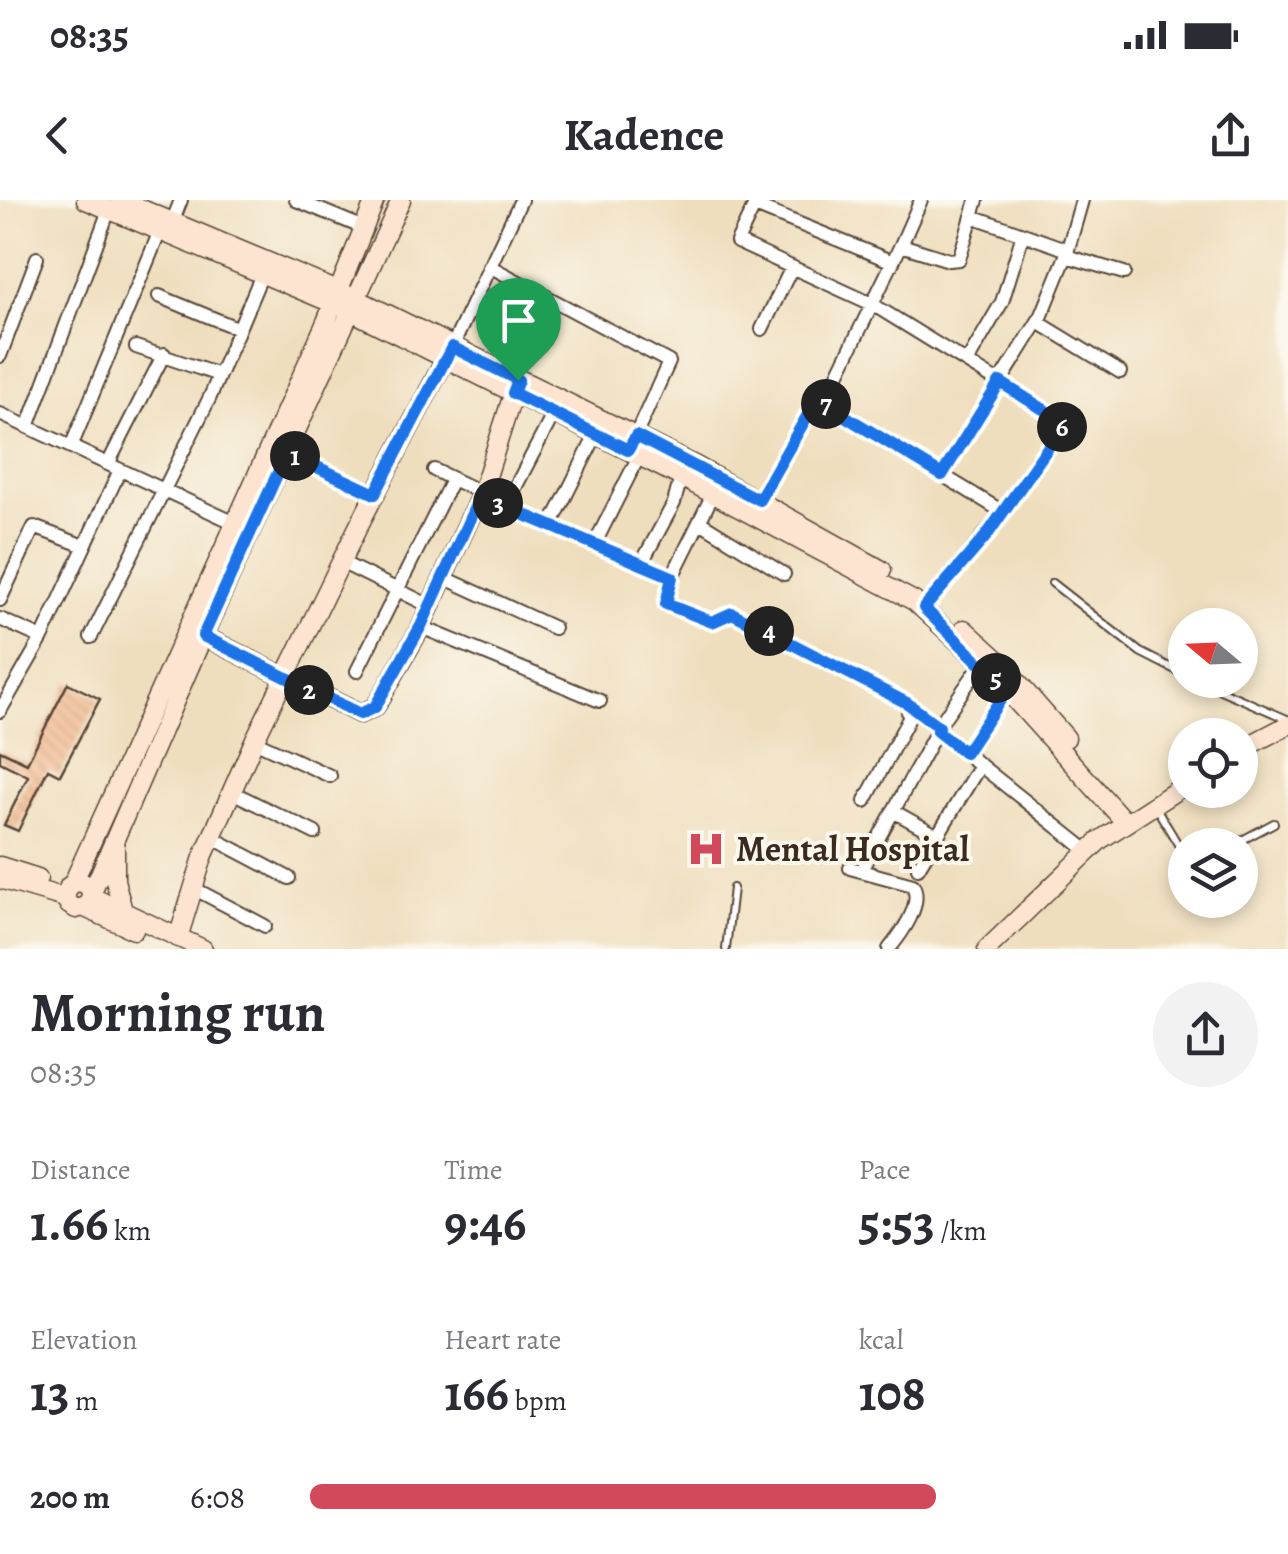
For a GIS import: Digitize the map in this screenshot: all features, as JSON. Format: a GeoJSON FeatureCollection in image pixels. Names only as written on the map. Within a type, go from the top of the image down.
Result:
{"type":"FeatureCollection","features":[{"type":"Feature","properties":{"kind":"street"},"geometry":{"type":"LineString","coordinates":[[86,200],[114,205],[354,306],[716,486],[928,605],[1130,821]]}},
{"type":"Feature","properties":{"kind":"street"},"geometry":{"type":"LineString","coordinates":[[71,447],[181,200]]}},
{"type":"Feature","properties":{"kind":"street"},"geometry":{"type":"LineString","coordinates":[[296,200],[364,228]]}},
{"type":"Feature","properties":{"kind":"street"},"geometry":{"type":"LineString","coordinates":[[376,200],[69,889],[72,908],[89,899],[203,636],[402,200]]}},
{"type":"Feature","properties":{"kind":"street"},"geometry":{"type":"LineString","coordinates":[[176,944],[211,838],[254,741],[449,353],[520,200]]}},
{"type":"Feature","properties":{"kind":"street"},"geometry":{"type":"LineString","coordinates":[[921,200],[824,404],[1003,512]]}},
{"type":"Feature","properties":{"kind":"street"},"geometry":{"type":"LineString","coordinates":[[901,245],[949,260],[959,259],[977,200]]}},
{"type":"Feature","properties":{"kind":"street"},"geometry":{"type":"LineString","coordinates":[[942,475],[1038,322],[1067,253],[1082,200]]}},
{"type":"Feature","properties":{"kind":"street"},"geometry":{"type":"LineString","coordinates":[[893,262],[756,203],[737,242],[872,304],[1065,423],[1003,512],[928,605]]}},
{"type":"Feature","properties":{"kind":"street"},"geometry":{"type":"LineString","coordinates":[[28,427],[114,205]]}},
{"type":"Feature","properties":{"kind":"street"},"geometry":{"type":"LineString","coordinates":[[972,216],[1124,273]]}},
{"type":"Feature","properties":{"kind":"street"},"geometry":{"type":"LineString","coordinates":[[166,227],[262,274],[335,298]]}},
{"type":"Feature","properties":{"kind":"street"},"geometry":{"type":"LineString","coordinates":[[967,362],[1002,302],[1023,234]]}},
{"type":"Feature","properties":{"kind":"street"},"geometry":{"type":"LineString","coordinates":[[0,356],[37,258]]}},
{"type":"Feature","properties":{"kind":"street"},"geometry":{"type":"LineString","coordinates":[[490,266],[669,362],[594,545]]}},
{"type":"Feature","properties":{"kind":"street"},"geometry":{"type":"LineString","coordinates":[[762,330],[792,267]]}},
{"type":"Feature","properties":{"kind":"street"},"geometry":{"type":"LineString","coordinates":[[91,638],[220,375],[262,274]]}},
{"type":"Feature","properties":{"kind":"street"},"geometry":{"type":"LineString","coordinates":[[159,296],[239,329]]}},
{"type":"Feature","properties":{"kind":"street"},"geometry":{"type":"LineString","coordinates":[[1038,322],[1120,372]]}},
{"type":"Feature","properties":{"kind":"street"},"geometry":{"type":"LineString","coordinates":[[136,347],[220,375]]}},
{"type":"Feature","properties":{"kind":"street"},"geometry":{"type":"LineString","coordinates":[[0,711],[42,638],[164,354]]}},
{"type":"Feature","properties":{"kind":"street"},"geometry":{"type":"LineString","coordinates":[[516,386],[554,413],[596,435],[634,447],[682,477],[759,500],[928,605],[998,659],[1130,821]]}},
{"type":"Feature","properties":{"kind":"street"},"geometry":{"type":"LineString","coordinates":[[203,636],[360,714],[375,707],[421,626],[481,494],[516,386]]}},
{"type":"Feature","properties":{"kind":"street"},"geometry":{"type":"LineString","coordinates":[[505,506],[554,413]]}},
{"type":"Feature","properties":{"kind":"street"},"geometry":{"type":"LineString","coordinates":[[2,419],[28,427],[235,523]]}},
{"type":"Feature","properties":{"kind":"street"},"geometry":{"type":"LineString","coordinates":[[550,528],[596,435]]}},
{"type":"Feature","properties":{"kind":"street"},"geometry":{"type":"LineString","coordinates":[[287,453],[375,494]]}},
{"type":"Feature","properties":{"kind":"street"},"geometry":{"type":"LineString","coordinates":[[434,470],[550,528],[672,577]]}},
{"type":"Feature","properties":{"kind":"street"},"geometry":{"type":"LineString","coordinates":[[641,564],[674,503],[682,477]]}},
{"type":"Feature","properties":{"kind":"street"},"geometry":{"type":"LineString","coordinates":[[357,672],[452,480]]}},
{"type":"Feature","properties":{"kind":"street"},"geometry":{"type":"LineString","coordinates":[[716,486],[672,577],[666,604],[712,622],[732,613],[907,703],[1088,852]]}},
{"type":"Feature","properties":{"kind":"street"},"geometry":{"type":"LineString","coordinates":[[700,522],[784,574]]}},
{"type":"Feature","properties":{"kind":"street"},"geometry":{"type":"LineString","coordinates":[[0,600],[34,527],[84,546]]}},
{"type":"Feature","properties":{"kind":"street"},"geometry":{"type":"LineString","coordinates":[[341,562],[430,606]]}},
{"type":"Feature","properties":{"kind":"street"},"geometry":{"type":"LineString","coordinates":[[443,577],[554,628]]}},
{"type":"Feature","properties":{"kind":"street"},"geometry":{"type":"LineString","coordinates":[[0,619],[42,638]]}},
{"type":"Feature","properties":{"kind":"street"},"geometry":{"type":"LineString","coordinates":[[421,626],[600,701]]}},
{"type":"Feature","properties":{"kind":"street"},"geometry":{"type":"LineString","coordinates":[[865,863],[938,729],[982,663]]}},
{"type":"Feature","properties":{"kind":"street"},"geometry":{"type":"LineString","coordinates":[[965,753],[1007,690]]}},
{"type":"Feature","properties":{"kind":"street"},"geometry":{"type":"LineString","coordinates":[[865,801],[908,718],[907,703]]}},
{"type":"Feature","properties":{"kind":"street"},"geometry":{"type":"LineString","coordinates":[[1258,740],[1288,722]]}},
{"type":"Feature","properties":{"kind":"street"},"geometry":{"type":"LineString","coordinates":[[254,741],[330,776]]}},
{"type":"Feature","properties":{"kind":"street"},"geometry":{"type":"LineString","coordinates":[[918,868],[980,765]]}},
{"type":"Feature","properties":{"kind":"street"},"geometry":{"type":"LineString","coordinates":[[232,792],[315,832]]}},
{"type":"Feature","properties":{"kind":"street"},"geometry":{"type":"LineString","coordinates":[[987,949],[1088,852],[1168,796]]}},
{"type":"Feature","properties":{"kind":"street"},"geometry":{"type":"LineString","coordinates":[[894,811],[938,836]]}},
{"type":"Feature","properties":{"kind":"street"},"geometry":{"type":"LineString","coordinates":[[115,837],[115,880],[122,912]]}},
{"type":"Feature","properties":{"kind":"street"},"geometry":{"type":"LineString","coordinates":[[211,838],[288,878]]}},
{"type":"Feature","properties":{"kind":"street"},"geometry":{"type":"LineString","coordinates":[[0,866],[69,889]]}},
{"type":"Feature","properties":{"kind":"street"},"geometry":{"type":"LineString","coordinates":[[850,868],[913,885],[916,890],[918,902],[889,949]]}},
{"type":"Feature","properties":{"kind":"street"},"geometry":{"type":"LineString","coordinates":[[0,879],[69,889]]}},
{"type":"Feature","properties":{"kind":"street"},"geometry":{"type":"LineString","coordinates":[[193,888],[265,926]]}},
{"type":"Feature","properties":{"kind":"street"},"geometry":{"type":"LineString","coordinates":[[89,899],[122,912],[176,944]]}},
{"type":"Feature","properties":{"kind":"street"},"geometry":{"type":"LineString","coordinates":[[89,899],[176,944],[203,949]]}},
{"type":"Feature","properties":{"kind":"lane"},"geometry":{"type":"LineString","coordinates":[[759,500],[817,399],[824,404]]}},
{"type":"Feature","properties":{"kind":"lane"},"geometry":{"type":"LineString","coordinates":[[1052,582],[1140,652],[1168,666]]}},
{"type":"Feature","properties":{"kind":"lane"},"geometry":{"type":"LineString","coordinates":[[1236,698],[1288,722]]}},
{"type":"Feature","properties":{"kind":"lane"},"geometry":{"type":"LineString","coordinates":[[1154,805],[1168,828]]}},
{"type":"Feature","properties":{"kind":"lane"},"geometry":{"type":"LineString","coordinates":[[1258,832],[1274,823]]}},
{"type":"Feature","properties":{"kind":"lane"},"geometry":{"type":"LineString","coordinates":[[726,949],[734,888]]}},
{"type":"Feature","properties":{"kind":"building"},"geometry":{"type":"Polygon","coordinates":[[[68,683],[100,699],[60,775],[48,769],[18,831],[4,825],[28,776],[0,762],[0,750],[27,763],[68,683]]]}},
{"type":"Feature","properties":{"kind":"place","name":"Mental Hospital"},"geometry":{"type":"Point","coordinates":[706,849]}},
{"type":"Feature","properties":{"kind":"route"},"geometry":{"type":"LineString","coordinates":[[452,347],[518,380],[513,393],[596,435],[628,450],[636,436],[759,500],[817,399],[942,475],[1000,382],[1065,423],[987,535],[924,608],[1007,690],[965,753],[907,703],[732,613],[712,622],[666,604],[672,577],[480,496],[421,626],[375,707],[360,714],[203,636],[287,453],[375,494],[452,347]]}}]}
